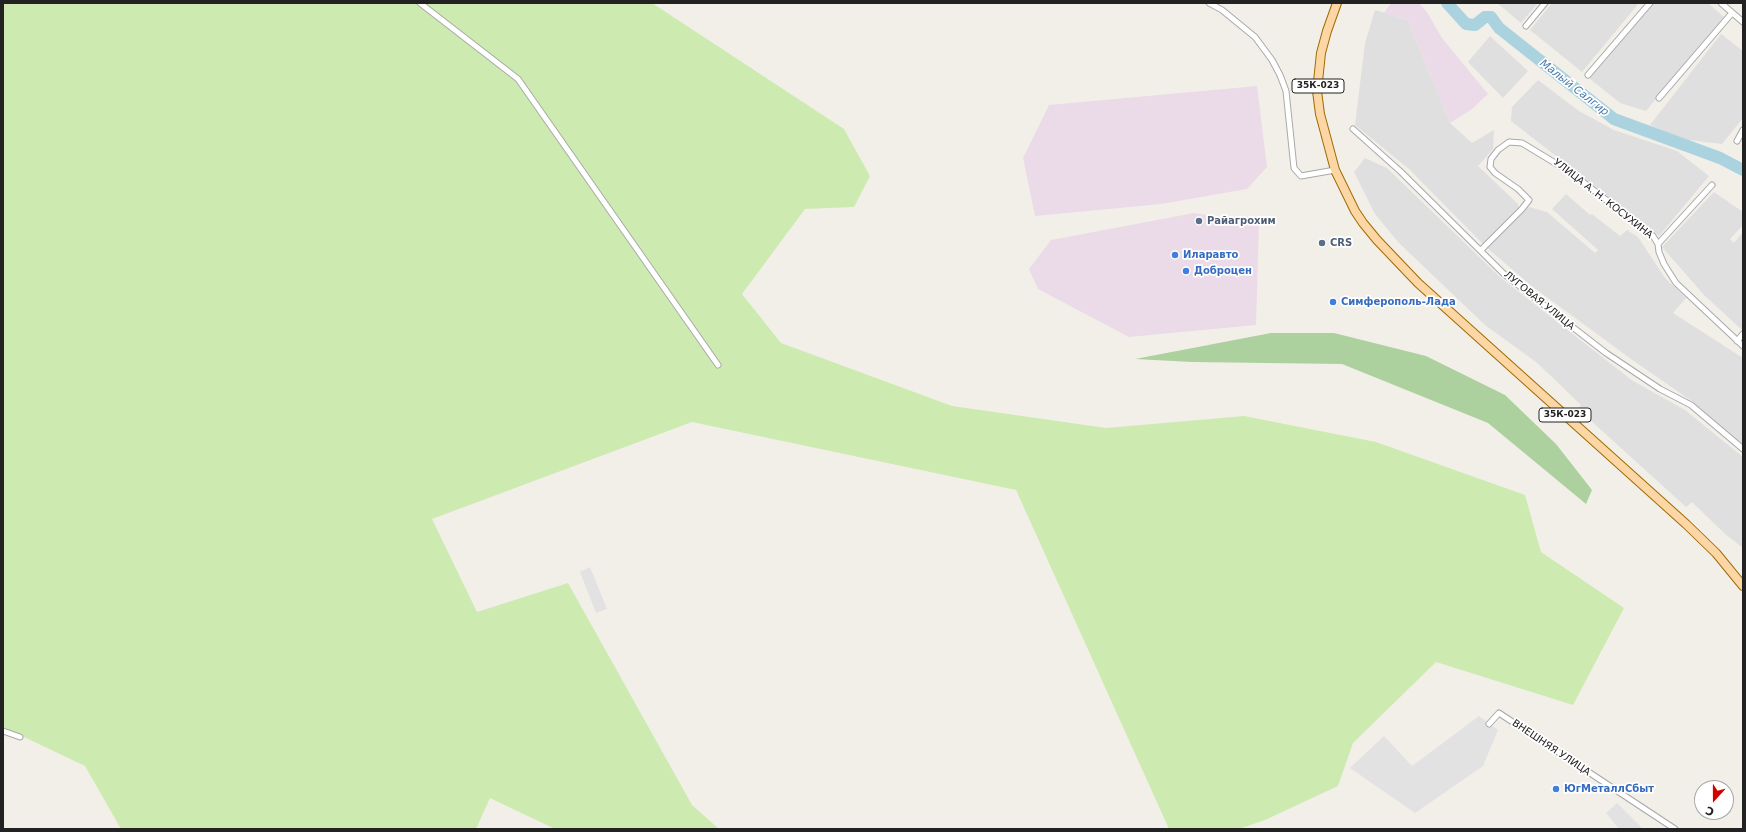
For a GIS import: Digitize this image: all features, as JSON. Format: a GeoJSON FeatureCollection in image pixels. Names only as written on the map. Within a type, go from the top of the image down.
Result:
{"type":"FeatureCollection","features":[{"type":"Feature","properties":{"kind":"main road","name":"35К-023"},"geometry":{"type":"LineString","coordinates":[[1337,3],[1321,53],[1317,91],[1322,127],[1335,170],[1355,211],[1383,247],[1418,283],[1686,524],[1716,553],[1743,586]]}},
{"type":"Feature","properties":{"kind":"street"},"geometry":{"type":"LineString","coordinates":[[420,3],[518,79],[718,365]]}},
{"type":"Feature","properties":{"kind":"street"},"geometry":{"type":"LineString","coordinates":[[1209,3],[1222,10],[1255,37],[1272,60],[1280,75],[1286,91],[1294,168],[1302,176],[1335,170]]}},
{"type":"Feature","properties":{"kind":"street"},"geometry":{"type":"LineString","coordinates":[[1526,26],[1545,3]]}},
{"type":"Feature","properties":{"kind":"street"},"geometry":{"type":"LineString","coordinates":[[1588,75],[1650,3]]}},
{"type":"Feature","properties":{"kind":"street"},"geometry":{"type":"LineString","coordinates":[[1721,3],[1743,22]]}},
{"type":"Feature","properties":{"kind":"street"},"geometry":{"type":"LineString","coordinates":[[1659,98],[1732,13]]}},
{"type":"Feature","properties":{"kind":"street","name":"ЛУГОВАЯ УЛИЦА"},"geometry":{"type":"LineString","coordinates":[[1353,129],[1400,171],[1504,274],[1545,308],[1606,353],[1660,389],[1691,405],[1743,449]]}},
{"type":"Feature","properties":{"kind":"street"},"geometry":{"type":"LineString","coordinates":[[1737,141],[1743,130]]}},
{"type":"Feature","properties":{"kind":"street","name":"УЛИЦА А. Н. КОСУХИНА"},"geometry":{"type":"LineString","coordinates":[[1481,250],[1529,200],[1518,189],[1495,173],[1490,167],[1491,158],[1498,150],[1510,142],[1522,143],[1570,172],[1653,236],[1658,244],[1659,252],[1664,264],[1676,283],[1743,346]]}},
{"type":"Feature","properties":{"kind":"street"},"geometry":{"type":"LineString","coordinates":[[1658,244],[1712,185]]}},
{"type":"Feature","properties":{"kind":"street"},"geometry":{"type":"LineString","coordinates":[[1737,341],[1743,334]]}},
{"type":"Feature","properties":{"kind":"street","name":"ВНЕШНЯЯ УЛИЦА"},"geometry":{"type":"LineString","coordinates":[[1489,724],[1499,713],[1675,829]]}},
{"type":"Feature","properties":{"kind":"street"},"geometry":{"type":"LineString","coordinates":[[3,730],[20,737]]}},
{"type":"Feature","properties":{"kind":"shaded area"},"geometry":{"type":"Polygon","coordinates":[[[1391,3],[1419,3],[1427,12],[1442,38],[1488,94],[1472,109],[1450,123],[1408,20],[1384,13],[1391,3]]]}},
{"type":"Feature","properties":{"kind":"shaded area"},"geometry":{"type":"Polygon","coordinates":[[[1497,3],[1538,3],[1521,23],[1497,3]]]}},
{"type":"Feature","properties":{"kind":"shaded area"},"geometry":{"type":"Polygon","coordinates":[[[1552,3],[1639,3],[1582,72],[1530,30],[1552,3]]]}},
{"type":"Feature","properties":{"kind":"shaded area"},"geometry":{"type":"Polygon","coordinates":[[[1653,3],[1708,3],[1724,17],[1646,111],[1620,103],[1589,78],[1653,3]]]}},
{"type":"Feature","properties":{"kind":"shaded area"},"geometry":{"type":"Polygon","coordinates":[[[1375,10],[1408,20],[1450,123],[1472,143],[1494,130],[1493,149],[1478,166],[1518,204],[1519,208],[1483,244],[1409,169],[1355,125],[1365,43],[1375,10]]]}},
{"type":"Feature","properties":{"kind":"shaded area"},"geometry":{"type":"Polygon","coordinates":[[[1721,34],[1743,51],[1743,118],[1722,144],[1681,139],[1650,125],[1721,34]]]}},
{"type":"Feature","properties":{"kind":"shaded area"},"geometry":{"type":"Polygon","coordinates":[[[1490,36],[1528,71],[1503,98],[1468,62],[1490,36]]]}},
{"type":"Feature","properties":{"kind":"shaded area"},"geometry":{"type":"Polygon","coordinates":[[[1538,80],[1579,111],[1614,130],[1677,151],[1709,176],[1659,236],[1511,121],[1512,107],[1538,80]]]}},
{"type":"Feature","properties":{"kind":"shaded area"},"geometry":{"type":"Polygon","coordinates":[[[1257,86],[1267,167],[1247,189],[1161,204],[1035,216],[1023,158],[1049,105],[1257,86]]]}},
{"type":"Feature","properties":{"kind":"shaded area"},"geometry":{"type":"Polygon","coordinates":[[[1365,158],[1387,168],[1501,278],[1633,381],[1685,410],[1743,457],[1743,548],[1725,534],[1692,502],[1686,507],[1578,409],[1581,405],[1536,362],[1485,325],[1398,242],[1375,214],[1354,172],[1365,158]]]}},
{"type":"Feature","properties":{"kind":"shaded area"},"geometry":{"type":"Polygon","coordinates":[[[1714,192],[1743,212],[1743,225],[1730,239],[1734,243],[1743,232],[1742,330],[1704,295],[1662,247],[1714,192]]]}},
{"type":"Feature","properties":{"kind":"shaded area"},"geometry":{"type":"Polygon","coordinates":[[[1566,194],[1590,215],[1592,214],[1620,236],[1627,230],[1638,237],[1665,278],[1686,298],[1673,313],[1743,358],[1743,447],[1693,402],[1631,359],[1533,287],[1487,248],[1529,207],[1547,212],[1595,253],[1598,250],[1552,209],[1566,194]]]}},
{"type":"Feature","properties":{"kind":"shaded area"},"geometry":{"type":"Polygon","coordinates":[[[1194,213],[1259,223],[1256,325],[1129,337],[1038,289],[1029,269],[1051,240],[1194,213]]]}},
{"type":"Feature","properties":{"kind":"shaded area"},"geometry":{"type":"Polygon","coordinates":[[[590,567],[607,609],[596,613],[580,572],[590,567]]]}},
{"type":"Feature","properties":{"kind":"shaded area"},"geometry":{"type":"Polygon","coordinates":[[[1479,716],[1498,730],[1483,766],[1415,813],[1350,768],[1384,736],[1412,766],[1479,716]]]}},
{"type":"Feature","properties":{"kind":"shaded area"},"geometry":{"type":"Polygon","coordinates":[[[1617,803],[1643,829],[1619,829],[1606,813],[1617,803]]]}},
{"type":"Feature","properties":{"kind":"green space"},"geometry":{"type":"Polygon","coordinates":[[[3,3],[652,3],[844,129],[870,176],[854,207],[805,209],[742,294],[781,343],[952,406],[1106,428],[1244,416],[1376,442],[1525,495],[1541,552],[1624,608],[1573,705],[1436,662],[1353,743],[1338,786],[1265,820],[1239,829],[1169,829],[1016,490],[692,422],[432,519],[477,612],[568,583],[692,805],[719,829],[555,829],[490,798],[476,829],[121,829],[85,766],[3,727],[3,3]]]}},
{"type":"Feature","properties":{"kind":"green space"},"geometry":{"type":"Polygon","coordinates":[[[1271,333],[1334,333],[1426,356],[1505,395],[1556,444],[1592,490],[1586,504],[1488,423],[1342,364],[1192,362],[1135,359],[1271,333]]]}},
{"type":"Feature","properties":{"kind":"waterway","name":"Малый Салгир"},"geometry":{"type":"LineString","coordinates":[[1447,3],[1466,24],[1475,25],[1485,17],[1491,17],[1499,28],[1614,119],[1720,158],[1743,170]]}},
{"type":"Feature","properties":{"kind":"place","name":"Райагрохим"},"geometry":{"type":"Point","coordinates":[1199,221]}},
{"type":"Feature","properties":{"kind":"place","name":"CRS"},"geometry":{"type":"Point","coordinates":[1322,243]}},
{"type":"Feature","properties":{"kind":"place","name":"Иларавто"},"geometry":{"type":"Point","coordinates":[1175,255]}},
{"type":"Feature","properties":{"kind":"place","name":"Доброцен"},"geometry":{"type":"Point","coordinates":[1186,271]}},
{"type":"Feature","properties":{"kind":"place","name":"Симферополь-Лада"},"geometry":{"type":"Point","coordinates":[1333,302]}},
{"type":"Feature","properties":{"kind":"place","name":"ЮгМеталлСбыт"},"geometry":{"type":"Point","coordinates":[1556,789]}}]}
